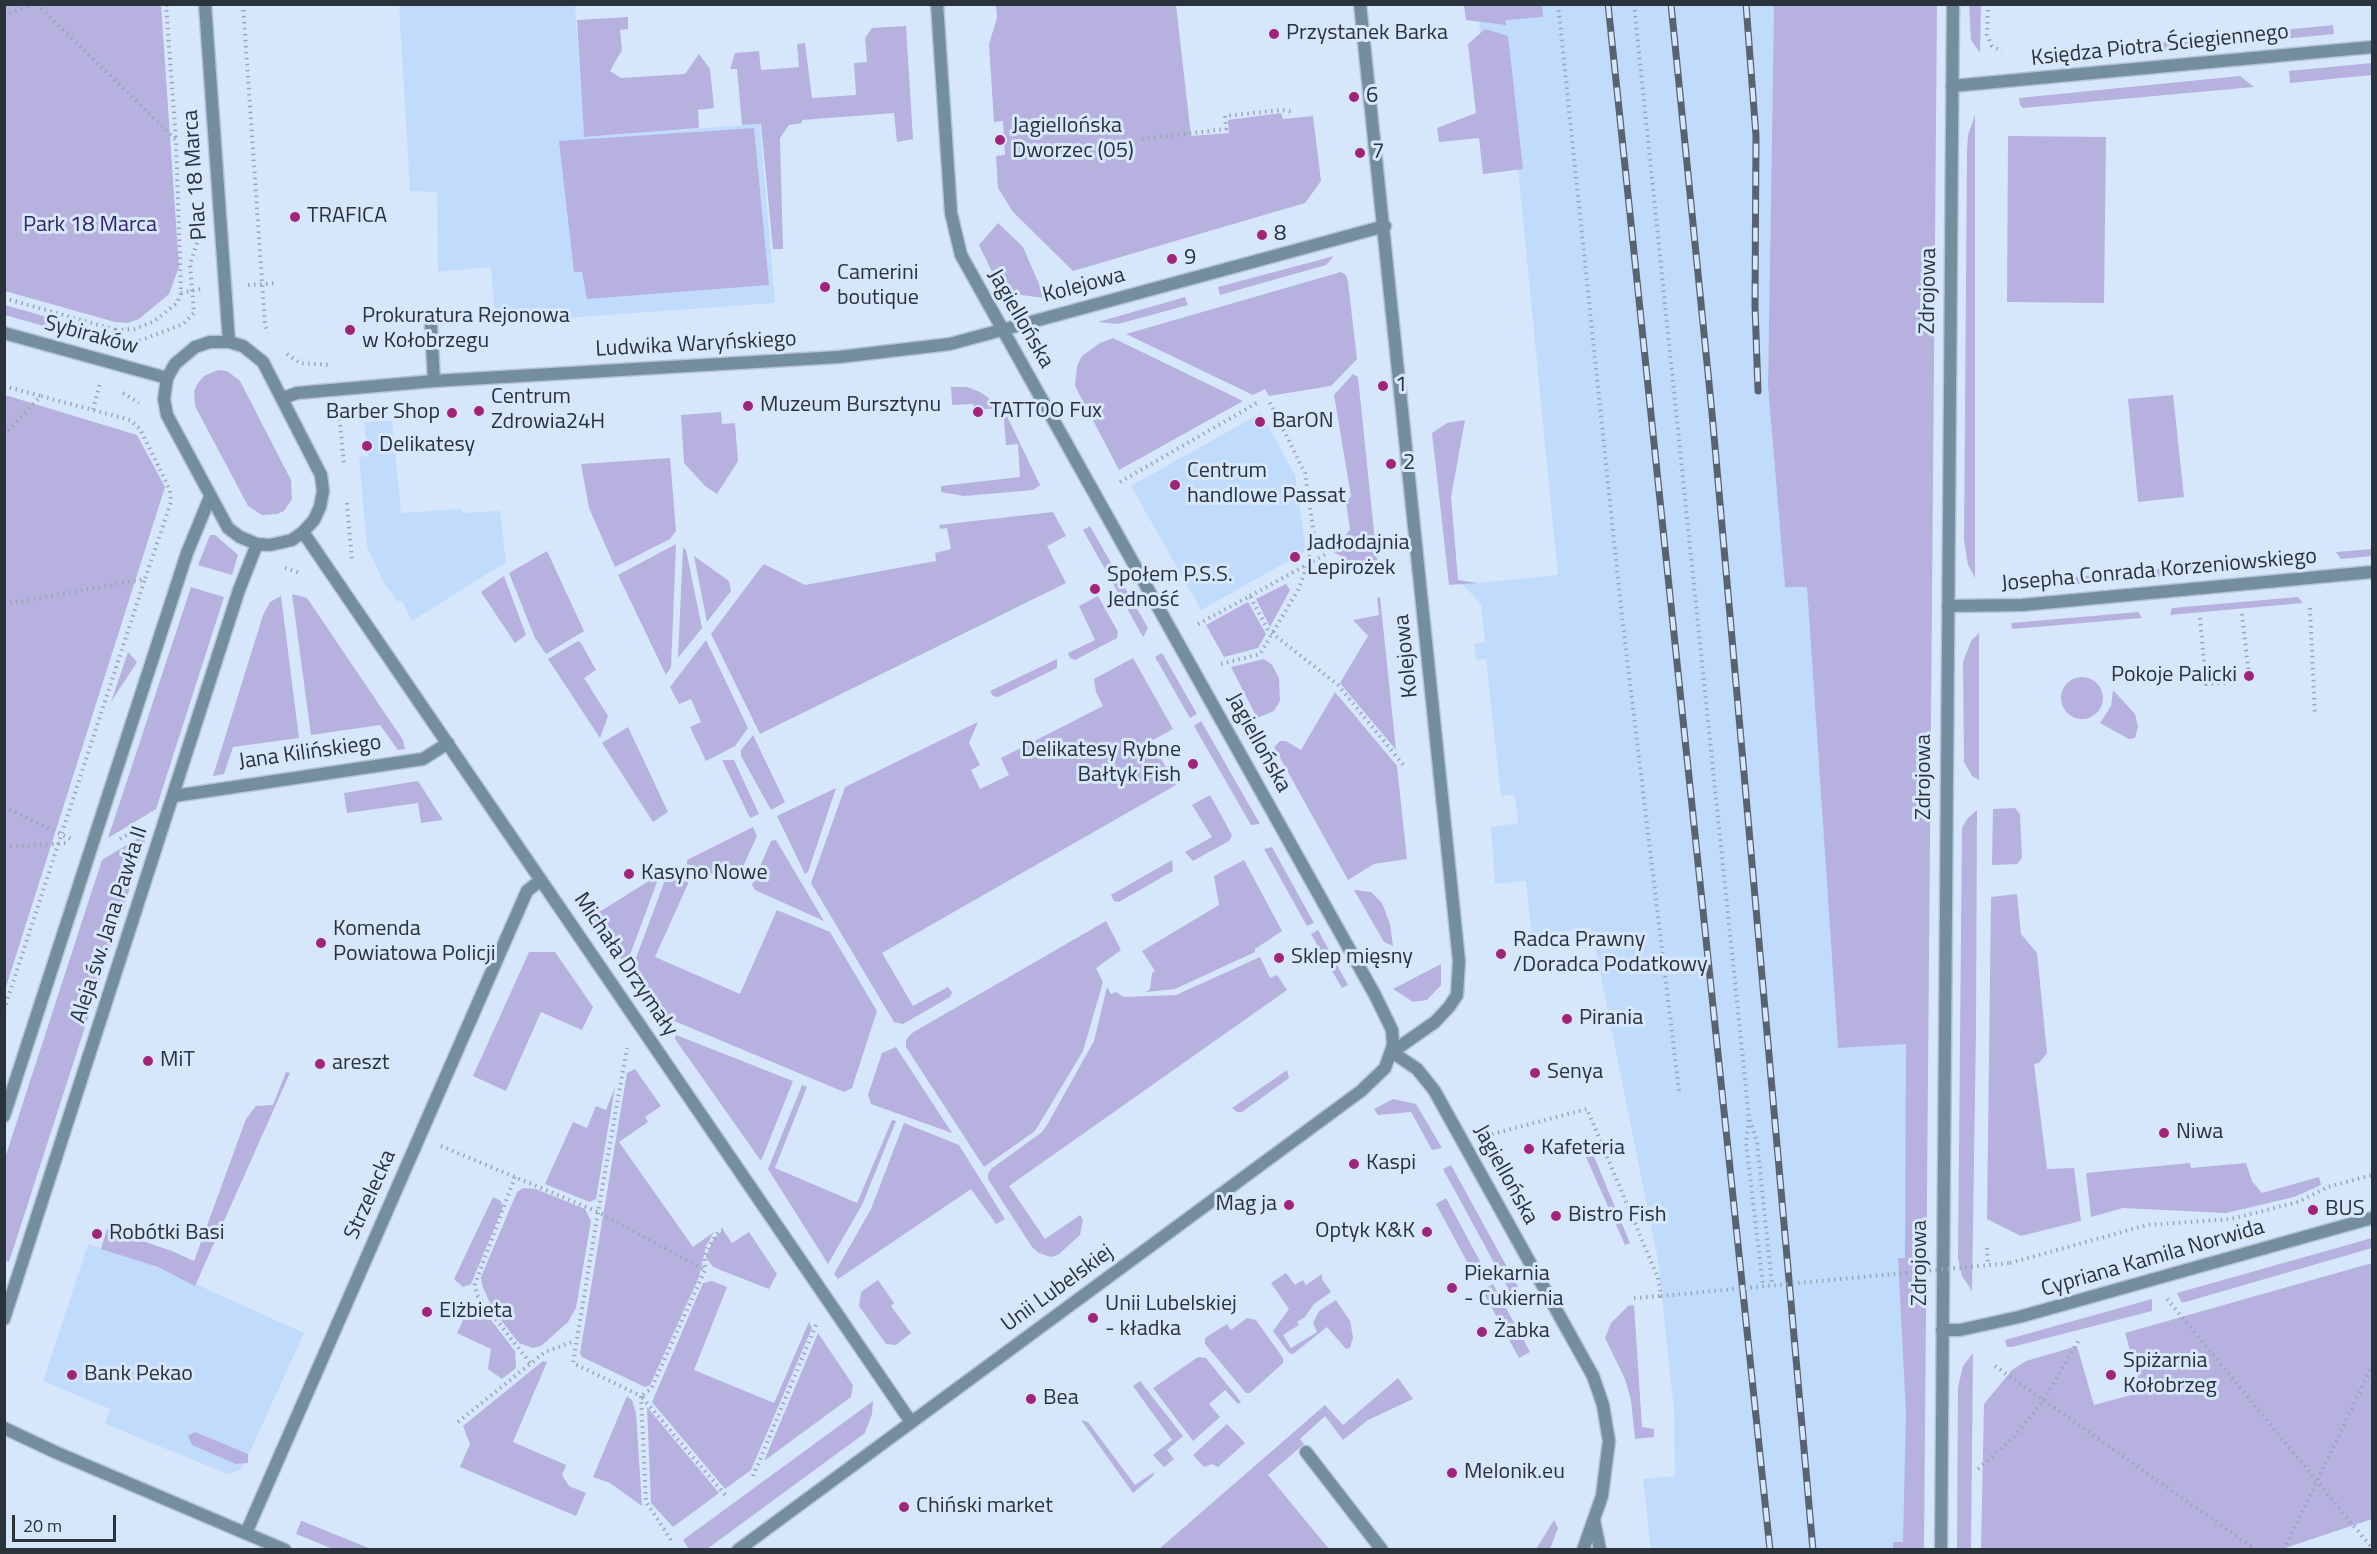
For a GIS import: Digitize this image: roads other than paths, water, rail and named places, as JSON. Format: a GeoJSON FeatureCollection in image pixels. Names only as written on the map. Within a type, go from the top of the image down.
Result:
{"type":"FeatureCollection","features":[{"type":"Feature","properties":{"kind":"street","name":"Plac 18 Marca"},"geometry":{"type":"LineString","coordinates":[[206,4],[229,342]]}},
{"type":"Feature","properties":{"kind":"street","name":"Jagiellońska"},"geometry":{"type":"LineString","coordinates":[[937,4],[954,236],[966,266],[1375,995],[1392,1030],[1392,1052],[1417,1069],[1434,1090],[1593,1376],[1603,1405],[1609,1441],[1606,1475],[1583,1550]]}},
{"type":"Feature","properties":{"kind":"street","name":"Kolejowa"},"geometry":{"type":"LineString","coordinates":[[1360,4],[1385,226],[1460,979],[1457,995],[1449,1008],[1435,1022],[1392,1052]]}},
{"type":"Feature","properties":{"kind":"street","name":"Zdrojowa"},"geometry":{"type":"LineString","coordinates":[[1941,1550],[1953,4]]}},
{"type":"Feature","properties":{"kind":"street","name":"Księdza Piotra Ściegiennego"},"geometry":{"type":"LineString","coordinates":[[1952,87],[2373,47]]}},
{"type":"Feature","properties":{"kind":"street","name":"Kolejowa"},"geometry":{"type":"LineString","coordinates":[[1002,329],[1385,226]]}},
{"type":"Feature","properties":{"kind":"street"},"geometry":{"type":"LineString","coordinates":[[431,325],[434,381]]}},
{"type":"Feature","properties":{"kind":"street","name":"Ludwika Waryńskiego"},"geometry":{"type":"LineString","coordinates":[[283,398],[297,393],[434,381],[839,357],[950,344],[1002,329]]}},
{"type":"Feature","properties":{"kind":"street","name":"Sybiraków"},"geometry":{"type":"LineString","coordinates":[[4,333],[167,378]]}},
{"type":"Feature","properties":{"kind":"street"},"geometry":{"type":"LineString","coordinates":[[210,342],[229,342],[243,346],[263,362],[321,475],[323,491],[320,507],[314,520],[303,532],[281,544],[257,544],[240,537],[228,528],[167,415],[164,399],[167,378],[179,359],[195,346],[210,342]]}},
{"type":"Feature","properties":{"kind":"street","name":"Aleja św. Jana Pawła II"},"geometry":{"type":"LineString","coordinates":[[4,1116],[188,552],[210,497]]}},
{"type":"Feature","properties":{"kind":"street","name":"Michała Drzymały"},"geometry":{"type":"LineString","coordinates":[[303,532],[911,1422]]}},
{"type":"Feature","properties":{"kind":"street","name":"Aleja św. Jana Pawła II"},"geometry":{"type":"LineString","coordinates":[[4,1319],[174,796],[238,590],[257,544]]}},
{"type":"Feature","properties":{"kind":"street","name":"Josepha Conrada Korzeniowskiego"},"geometry":{"type":"LineString","coordinates":[[1948,606],[2022,605],[2373,572]]}},
{"type":"Feature","properties":{"kind":"street","name":"Jana Kilińskiego"},"geometry":{"type":"LineString","coordinates":[[174,796],[423,759],[448,743]]}},
{"type":"Feature","properties":{"kind":"street","name":"Strzelecka"},"geometry":{"type":"LineString","coordinates":[[246,1533],[527,891],[542,880]]}},
{"type":"Feature","properties":{"kind":"street","name":"Unii Lubelskiej"},"geometry":{"type":"LineString","coordinates":[[738,1550],[1361,1091],[1385,1068],[1392,1052]]}},
{"type":"Feature","properties":{"kind":"street","name":"Cypriana Kamila Norwida"},"geometry":{"type":"LineString","coordinates":[[1942,1330],[1960,1330],[2019,1317],[2373,1218]]}},
{"type":"Feature","properties":{"kind":"street"},"geometry":{"type":"LineString","coordinates":[[4,1428],[285,1550]]}},
{"type":"Feature","properties":{"kind":"street"},"geometry":{"type":"LineString","coordinates":[[1306,1452],[1382,1550]]}},
{"type":"Feature","properties":{"kind":"street"},"geometry":{"type":"LineString","coordinates":[[1594,1520],[1600,1550]]}},
{"type":"Feature","properties":{"kind":"railway"},"geometry":{"type":"LineString","coordinates":[[1608,4],[1770,1550]]}},
{"type":"Feature","properties":{"kind":"railway"},"geometry":{"type":"LineString","coordinates":[[1671,4],[1712,413],[1813,1550]]}},
{"type":"Feature","properties":{"kind":"railway"},"geometry":{"type":"LineString","coordinates":[[1746,4],[1756,136],[1755,306],[1758,391]]}},
{"type":"Feature","properties":{"kind":"place","name":"Przystanek Barka"},"geometry":{"type":"Point","coordinates":[1274,34]}},
{"type":"Feature","properties":{"kind":"place","name":"6"},"geometry":{"type":"Point","coordinates":[1354,97]}},
{"type":"Feature","properties":{"kind":"place","name":"Jagiellońska Dworzec (05)"},"geometry":{"type":"Point","coordinates":[1000,140]}},
{"type":"Feature","properties":{"kind":"place","name":"7"},"geometry":{"type":"Point","coordinates":[1360,153]}},
{"type":"Feature","properties":{"kind":"place","name":"TRAFICA"},"geometry":{"type":"Point","coordinates":[295,217]}},
{"type":"Feature","properties":{"kind":"place","name":"8"},"geometry":{"type":"Point","coordinates":[1262,235]}},
{"type":"Feature","properties":{"kind":"place","name":"9"},"geometry":{"type":"Point","coordinates":[1172,259]}},
{"type":"Feature","properties":{"kind":"place","name":"Camerini boutique"},"geometry":{"type":"Point","coordinates":[825,287]}},
{"type":"Feature","properties":{"kind":"place","name":"Prokuratura Rejonowa w Kołobrzegu"},"geometry":{"type":"Point","coordinates":[350,330]}},
{"type":"Feature","properties":{"kind":"place","name":"1"},"geometry":{"type":"Point","coordinates":[1383,386]}},
{"type":"Feature","properties":{"kind":"place","name":"Muzeum Bursztynu"},"geometry":{"type":"Point","coordinates":[748,406]}},
{"type":"Feature","properties":{"kind":"place","name":"Centrum Zdrowia24H"},"geometry":{"type":"Point","coordinates":[479,411]}},
{"type":"Feature","properties":{"kind":"place","name":"TATTOO Fux"},"geometry":{"type":"Point","coordinates":[978,412]}},
{"type":"Feature","properties":{"kind":"place","name":"Barber Shop"},"geometry":{"type":"Point","coordinates":[452,413]}},
{"type":"Feature","properties":{"kind":"place","name":"BarON"},"geometry":{"type":"Point","coordinates":[1260,422]}},
{"type":"Feature","properties":{"kind":"place","name":"Delikatesy"},"geometry":{"type":"Point","coordinates":[367,446]}},
{"type":"Feature","properties":{"kind":"place","name":"2"},"geometry":{"type":"Point","coordinates":[1391,464]}},
{"type":"Feature","properties":{"kind":"place","name":"Centrum handlowe Passat"},"geometry":{"type":"Point","coordinates":[1175,485]}},
{"type":"Feature","properties":{"kind":"place","name":"Jadłodajnia Lepirożek"},"geometry":{"type":"Point","coordinates":[1295,557]}},
{"type":"Feature","properties":{"kind":"place","name":"Społem P.S.S. Jedność"},"geometry":{"type":"Point","coordinates":[1095,589]}},
{"type":"Feature","properties":{"kind":"place","name":"Pokoje Palicki"},"geometry":{"type":"Point","coordinates":[2249,676]}},
{"type":"Feature","properties":{"kind":"place","name":"Delikatesy Rybne Bałtyk Fish"},"geometry":{"type":"Point","coordinates":[1193,764]}},
{"type":"Feature","properties":{"kind":"place","name":"Kasyno Nowe"},"geometry":{"type":"Point","coordinates":[629,874]}},
{"type":"Feature","properties":{"kind":"place","name":"Komenda Powiatowa Policji"},"geometry":{"type":"Point","coordinates":[321,943]}},
{"type":"Feature","properties":{"kind":"place","name":"Radca Prawny /Doradca Podatkowy"},"geometry":{"type":"Point","coordinates":[1501,954]}},
{"type":"Feature","properties":{"kind":"place","name":"Sklep mięsny"},"geometry":{"type":"Point","coordinates":[1279,958]}},
{"type":"Feature","properties":{"kind":"place","name":"Pirania"},"geometry":{"type":"Point","coordinates":[1567,1019]}},
{"type":"Feature","properties":{"kind":"place","name":"MiT"},"geometry":{"type":"Point","coordinates":[148,1061]}},
{"type":"Feature","properties":{"kind":"place","name":"areszt"},"geometry":{"type":"Point","coordinates":[320,1064]}},
{"type":"Feature","properties":{"kind":"place","name":"Senya"},"geometry":{"type":"Point","coordinates":[1535,1073]}},
{"type":"Feature","properties":{"kind":"place","name":"Niwa"},"geometry":{"type":"Point","coordinates":[2164,1133]}},
{"type":"Feature","properties":{"kind":"place","name":"Kafeteria"},"geometry":{"type":"Point","coordinates":[1529,1149]}},
{"type":"Feature","properties":{"kind":"place","name":"Kaspi"},"geometry":{"type":"Point","coordinates":[1354,1164]}},
{"type":"Feature","properties":{"kind":"place","name":"Mag ja"},"geometry":{"type":"Point","coordinates":[1289,1205]}},
{"type":"Feature","properties":{"kind":"place","name":"BUS"},"geometry":{"type":"Point","coordinates":[2313,1210]}},
{"type":"Feature","properties":{"kind":"place","name":"Bistro Fish"},"geometry":{"type":"Point","coordinates":[1556,1216]}},
{"type":"Feature","properties":{"kind":"place","name":"Optyk K&K"},"geometry":{"type":"Point","coordinates":[1427,1232]}},
{"type":"Feature","properties":{"kind":"place","name":"Robótki Basi"},"geometry":{"type":"Point","coordinates":[97,1234]}},
{"type":"Feature","properties":{"kind":"place","name":"Piekarnia - Cukiernia"},"geometry":{"type":"Point","coordinates":[1452,1288]}},
{"type":"Feature","properties":{"kind":"place","name":"Elżbieta"},"geometry":{"type":"Point","coordinates":[427,1312]}},
{"type":"Feature","properties":{"kind":"place","name":"Unii Lubelskiej - kładka"},"geometry":{"type":"Point","coordinates":[1093,1318]}},
{"type":"Feature","properties":{"kind":"place","name":"Żabka"},"geometry":{"type":"Point","coordinates":[1482,1332]}},
{"type":"Feature","properties":{"kind":"place","name":"Bank Pekao"},"geometry":{"type":"Point","coordinates":[72,1375]}},
{"type":"Feature","properties":{"kind":"place","name":"Spiżarnia Kołobrzeg"},"geometry":{"type":"Point","coordinates":[2111,1375]}},
{"type":"Feature","properties":{"kind":"place","name":"Bea"},"geometry":{"type":"Point","coordinates":[1031,1399]}},
{"type":"Feature","properties":{"kind":"place","name":"Melonik.eu"},"geometry":{"type":"Point","coordinates":[1452,1473]}},
{"type":"Feature","properties":{"kind":"place","name":"Chiński market"},"geometry":{"type":"Point","coordinates":[904,1507]}},
{"type":"Feature","properties":{"kind":"park label","name":"Park 18 Marca"},"geometry":{"type":"Point","coordinates":[90,226]}}]}
